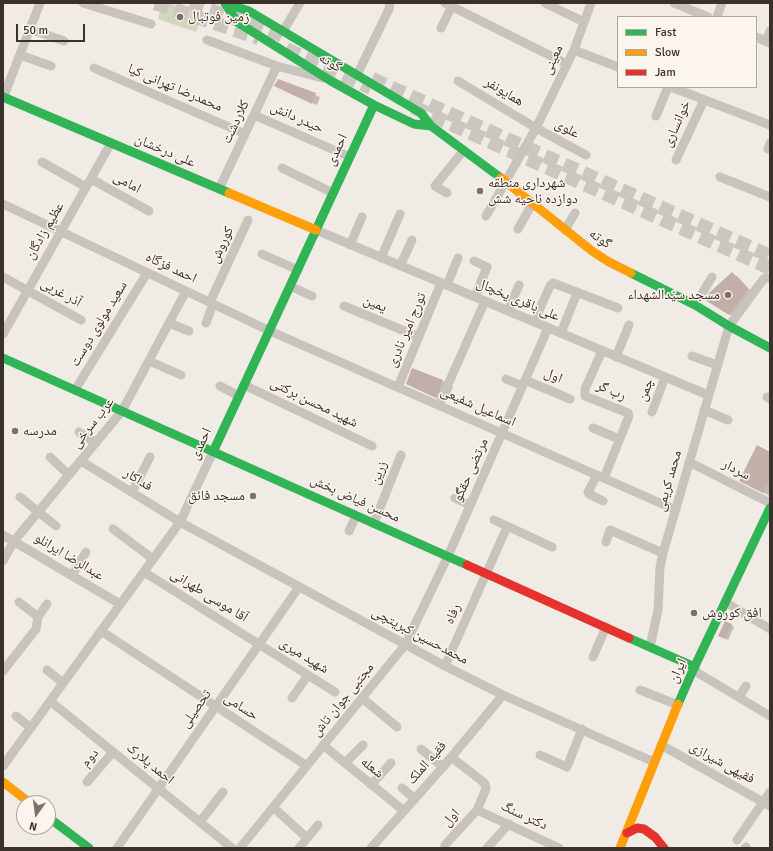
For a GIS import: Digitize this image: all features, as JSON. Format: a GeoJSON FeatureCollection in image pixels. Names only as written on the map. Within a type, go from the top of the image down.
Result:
{"type":"FeatureCollection","features":[{"type":"Feature","properties":{"kind":"street"},"geometry":{"type":"LineString","coordinates":[[3,97],[40,3]]}},
{"type":"Feature","properties":{"kind":"street"},"geometry":{"type":"LineString","coordinates":[[83,3],[151,24]]}},
{"type":"Feature","properties":{"kind":"street"},"geometry":{"type":"LineString","coordinates":[[283,31],[300,3]]}},
{"type":"Feature","properties":{"kind":"street"},"geometry":{"type":"LineString","coordinates":[[357,75],[389,10],[390,3]]}},
{"type":"Feature","properties":{"kind":"street"},"geometry":{"type":"LineString","coordinates":[[545,3],[584,22]]}},
{"type":"Feature","properties":{"kind":"street","name":"معینی"},"geometry":{"type":"LineString","coordinates":[[486,216],[536,128],[574,50],[591,3]]}},
{"type":"Feature","properties":{"kind":"street"},"geometry":{"type":"LineString","coordinates":[[674,3],[706,16]]}},
{"type":"Feature","properties":{"kind":"street"},"geometry":{"type":"LineString","coordinates":[[717,16],[722,3]]}},
{"type":"Feature","properties":{"kind":"street","name":"گوته"},"geometry":{"type":"LineString","coordinates":[[226,4],[249,11],[421,113],[431,126],[464,150],[592,251],[609,262],[695,305],[729,326],[770,348]]}},
{"type":"Feature","properties":{"kind":"street","name":"گوته"},"geometry":{"type":"LineString","coordinates":[[226,4],[237,22],[331,81],[374,105],[414,124],[431,126]]}},
{"type":"Feature","properties":{"kind":"street"},"geometry":{"type":"LineString","coordinates":[[441,28],[449,5],[567,64]]}},
{"type":"Feature","properties":{"kind":"street"},"geometry":{"type":"LineString","coordinates":[[30,29],[64,41]]}},
{"type":"Feature","properties":{"kind":"street"},"geometry":{"type":"LineString","coordinates":[[761,40],[770,31]]}},
{"type":"Feature","properties":{"kind":"street"},"geometry":{"type":"LineString","coordinates":[[207,40],[277,66],[331,81]]}},
{"type":"Feature","properties":{"kind":"street"},"geometry":{"type":"LineString","coordinates":[[574,50],[617,67]]}},
{"type":"Feature","properties":{"kind":"street"},"geometry":{"type":"LineString","coordinates":[[20,55],[51,66]]}},
{"type":"Feature","properties":{"kind":"street","name":"کلاردشت"},"geometry":{"type":"LineString","coordinates":[[219,189],[277,66]]}},
{"type":"Feature","properties":{"kind":"street","name":"محمدرضا تهرانی کیا"},"geometry":{"type":"LineString","coordinates":[[94,68],[245,134]]}},
{"type":"Feature","properties":{"kind":"street","name":"همایونفر"},"geometry":{"type":"LineString","coordinates":[[458,81],[536,128]]}},
{"type":"Feature","properties":{"kind":"street"},"geometry":{"type":"LineString","coordinates":[[656,116],[671,88]]}},
{"type":"Feature","properties":{"kind":"street"},"geometry":{"type":"LineString","coordinates":[[674,88],[770,125]]}},
{"type":"Feature","properties":{"kind":"street"},"geometry":{"type":"LineString","coordinates":[[385,110],[391,104],[392,96]]}},
{"type":"Feature","properties":{"kind":"street","name":"علی درخشان"},"geometry":{"type":"LineString","coordinates":[[3,97],[316,230]]}},
{"type":"Feature","properties":{"kind":"street","name":"خوانساری"},"geometry":{"type":"LineString","coordinates":[[676,160],[704,100]]}},
{"type":"Feature","properties":{"kind":"street","name":"احمدی"},"geometry":{"type":"LineString","coordinates":[[3,766],[180,522],[374,105]]}},
{"type":"Feature","properties":{"kind":"street","name":"حیدر دانش"},"geometry":{"type":"LineString","coordinates":[[254,115],[350,157]]}},
{"type":"Feature","properties":{"kind":"street","name":"علوی"},"geometry":{"type":"LineString","coordinates":[[536,128],[586,155]]}},
{"type":"Feature","properties":{"kind":"street","name":"عظیم زادگان"},"geometry":{"type":"LineString","coordinates":[[3,334],[111,143]]}},
{"type":"Feature","properties":{"kind":"street"},"geometry":{"type":"LineString","coordinates":[[447,193],[435,186],[464,150]]}},
{"type":"Feature","properties":{"kind":"street"},"geometry":{"type":"LineString","coordinates":[[42,162],[86,188]]}},
{"type":"Feature","properties":{"kind":"street"},"geometry":{"type":"LineString","coordinates":[[282,168],[333,193]]}},
{"type":"Feature","properties":{"kind":"street"},"geometry":{"type":"LineString","coordinates":[[720,177],[770,197]]}},
{"type":"Feature","properties":{"kind":"street","name":"امامی"},"geometry":{"type":"LineString","coordinates":[[91,179],[149,211]]}},
{"type":"Feature","properties":{"kind":"street","name":"احمد فزگاه"},"geometry":{"type":"LineString","coordinates":[[3,204],[270,331]]}},
{"type":"Feature","properties":{"kind":"street"},"geometry":{"type":"LineString","coordinates":[[518,230],[532,204]]}},
{"type":"Feature","properties":{"kind":"street"},"geometry":{"type":"LineString","coordinates":[[565,230],[575,213]]}},
{"type":"Feature","properties":{"kind":"street"},"geometry":{"type":"LineString","coordinates":[[381,258],[400,214]]}},
{"type":"Feature","properties":{"kind":"street"},"geometry":{"type":"LineString","coordinates":[[350,245],[362,217]]}},
{"type":"Feature","properties":{"kind":"street","name":"کوروش"},"geometry":{"type":"LineString","coordinates":[[212,303],[248,220]]}},
{"type":"Feature","properties":{"kind":"street","name":"علی باقری یخچال"},"geometry":{"type":"LineString","coordinates":[[316,230],[708,395]]}},
{"type":"Feature","properties":{"kind":"street"},"geometry":{"type":"LineString","coordinates":[[400,266],[412,240]]}},
{"type":"Feature","properties":{"kind":"street"},"geometry":{"type":"LineString","coordinates":[[262,254],[298,270]]}},
{"type":"Feature","properties":{"kind":"street","name":"تورج امیر نادری"},"geometry":{"type":"LineString","coordinates":[[398,387],[419,337],[458,258]]}},
{"type":"Feature","properties":{"kind":"street"},"geometry":{"type":"LineString","coordinates":[[474,261],[487,267],[475,297]]}},
{"type":"Feature","properties":{"kind":"street","name":"سعید مولوی دوست"},"geometry":{"type":"LineString","coordinates":[[75,390],[147,273]]}},
{"type":"Feature","properties":{"kind":"street","name":"آذر غربی"},"geometry":{"type":"LineString","coordinates":[[3,277],[81,320]]}},
{"type":"Feature","properties":{"kind":"street"},"geometry":{"type":"LineString","coordinates":[[695,305],[712,277]]}},
{"type":"Feature","properties":{"kind":"street","name":"محمد کریمی"},"geometry":{"type":"LineString","coordinates":[[650,647],[658,610],[660,568],[663,553],[729,326],[762,281],[765,278],[770,278]]}},
{"type":"Feature","properties":{"kind":"street"},"geometry":{"type":"LineString","coordinates":[[534,322],[551,284],[553,283],[618,308]]}},
{"type":"Feature","properties":{"kind":"street"},"geometry":{"type":"LineString","coordinates":[[508,311],[520,285]]}},
{"type":"Feature","properties":{"kind":"street"},"geometry":{"type":"LineString","coordinates":[[290,286],[312,296]]}},
{"type":"Feature","properties":{"kind":"street","name":"عرب سرخی"},"geometry":{"type":"LineString","coordinates":[[3,561],[14,541],[122,411],[186,291]]}},
{"type":"Feature","properties":{"kind":"street"},"geometry":{"type":"LineString","coordinates":[[561,333],[577,293]]}},
{"type":"Feature","properties":{"kind":"street"},"geometry":{"type":"LineString","coordinates":[[439,405],[484,301]]}},
{"type":"Feature","properties":{"kind":"street"},"geometry":{"type":"LineString","coordinates":[[206,322],[212,303]]}},
{"type":"Feature","properties":{"kind":"street","name":"یمین"},"geometry":{"type":"LineString","coordinates":[[344,306],[419,337]]}},
{"type":"Feature","properties":{"kind":"street"},"geometry":{"type":"LineString","coordinates":[[169,322],[189,331]]}},
{"type":"Feature","properties":{"kind":"street"},"geometry":{"type":"LineString","coordinates":[[616,357],[629,325]]}},
{"type":"Feature","properties":{"kind":"street","name":"مرتضی حقگو"},"geometry":{"type":"LineString","coordinates":[[448,556],[548,328]]}},
{"type":"Feature","properties":{"kind":"street","name":"اسماعیل شفیعی"},"geometry":{"type":"LineString","coordinates":[[270,331],[676,510]]}},
{"type":"Feature","properties":{"kind":"street","name":"رب گر"},"geometry":{"type":"LineString","coordinates":[[600,477],[620,439],[629,416],[629,414],[586,397],[584,392],[602,351]]}},
{"type":"Feature","properties":{"kind":"street"},"geometry":{"type":"LineString","coordinates":[[692,356],[717,365]]}},
{"type":"Feature","properties":{"kind":"street","name":"محسن فیاض بخش"},"geometry":{"type":"LineString","coordinates":[[3,358],[448,556],[694,668]]}},
{"type":"Feature","properties":{"kind":"street"},"geometry":{"type":"LineString","coordinates":[[149,361],[182,375]]}},
{"type":"Feature","properties":{"kind":"street","name":"چمن"},"geometry":{"type":"LineString","coordinates":[[652,412],[665,377]]}},
{"type":"Feature","properties":{"kind":"street"},"geometry":{"type":"LineString","coordinates":[[506,379],[524,383]]}},
{"type":"Feature","properties":{"kind":"street","name":"اول"},"geometry":{"type":"LineString","coordinates":[[524,383],[570,399]]}},
{"type":"Feature","properties":{"kind":"street","name":"شهید محسن برکتی"},"geometry":{"type":"LineString","coordinates":[[244,385],[372,446]]}},
{"type":"Feature","properties":{"kind":"street"},"geometry":{"type":"LineString","coordinates":[[220,386],[239,396]]}},
{"type":"Feature","properties":{"kind":"street"},"geometry":{"type":"LineString","coordinates":[[704,410],[728,420]]}},
{"type":"Feature","properties":{"kind":"street"},"geometry":{"type":"LineString","coordinates":[[593,428],[620,439]]}},
{"type":"Feature","properties":{"kind":"street"},"geometry":{"type":"LineString","coordinates":[[79,432],[96,443]]}},
{"type":"Feature","properties":{"kind":"street","name":"زرین"},"geometry":{"type":"LineString","coordinates":[[374,523],[401,455]]}},
{"type":"Feature","properties":{"kind":"street"},"geometry":{"type":"LineString","coordinates":[[132,492],[150,457]]}},
{"type":"Feature","properties":{"kind":"street"},"geometry":{"type":"LineString","coordinates":[[50,458],[70,475]]}},
{"type":"Feature","properties":{"kind":"street","name":"فداکار"},"geometry":{"type":"LineString","coordinates":[[81,461],[180,522]]}},
{"type":"Feature","properties":{"kind":"street","name":"سردار"},"geometry":{"type":"LineString","coordinates":[[689,462],[770,502]]}},
{"type":"Feature","properties":{"kind":"street"},"geometry":{"type":"LineString","coordinates":[[600,477],[588,492],[589,494],[603,501]]}},
{"type":"Feature","properties":{"kind":"street"},"geometry":{"type":"LineString","coordinates":[[20,497],[56,526]]}},
{"type":"Feature","properties":{"kind":"street"},"geometry":{"type":"LineString","coordinates":[[455,498],[470,506]]}},
{"type":"Feature","properties":{"kind":"street","name":"ایران"},"geometry":{"type":"LineString","coordinates":[[620,848],[654,762],[694,668],[770,508]]}},
{"type":"Feature","properties":{"kind":"street"},"geometry":{"type":"LineString","coordinates":[[349,531],[356,516]]}},
{"type":"Feature","properties":{"kind":"street"},"geometry":{"type":"LineString","coordinates":[[494,520],[552,546]]}},
{"type":"Feature","properties":{"kind":"street","name":"محمدحسین کبریتچی"},"geometry":{"type":"LineString","coordinates":[[180,522],[445,666],[503,694],[654,762]]}},
{"type":"Feature","properties":{"kind":"street","name":"رفاه"},"geometry":{"type":"LineString","coordinates":[[445,666],[507,526]]}},
{"type":"Feature","properties":{"kind":"street"},"geometry":{"type":"LineString","coordinates":[[113,530],[153,559]]}},
{"type":"Feature","properties":{"kind":"street"},"geometry":{"type":"LineString","coordinates":[[606,542],[610,530],[663,553]]}},
{"type":"Feature","properties":{"kind":"street","name":"عبدالرضا ایرانلو"},"geometry":{"type":"LineString","coordinates":[[3,534],[120,604]]}},
{"type":"Feature","properties":{"kind":"street"},"geometry":{"type":"LineString","coordinates":[[72,575],[86,552]]}},
{"type":"Feature","properties":{"kind":"street","name":"مجتبی جوان تاش"},"geometry":{"type":"LineString","coordinates":[[240,848],[406,645],[448,556]]}},
{"type":"Feature","properties":{"kind":"street","name":"آقا موسی طهرانی"},"geometry":{"type":"LineString","coordinates":[[144,572],[259,644]]}},
{"type":"Feature","properties":{"kind":"street","name":"تحصیلی"},"geometry":{"type":"LineString","coordinates":[[117,848],[299,587]]}},
{"type":"Feature","properties":{"kind":"street"},"geometry":{"type":"LineString","coordinates":[[19,602],[38,617]]}},
{"type":"Feature","properties":{"kind":"street"},"geometry":{"type":"LineString","coordinates":[[725,602],[770,630]]}},
{"type":"Feature","properties":{"kind":"street"},"geometry":{"type":"LineString","coordinates":[[3,671],[36,629],[38,617],[47,604]]}},
{"type":"Feature","properties":{"kind":"street"},"geometry":{"type":"LineString","coordinates":[[593,657],[606,627]]}},
{"type":"Feature","properties":{"kind":"street","name":"حسامی"},"geometry":{"type":"LineString","coordinates":[[101,631],[306,766]]}},
{"type":"Feature","properties":{"kind":"street","name":"شهید میری"},"geometry":{"type":"LineString","coordinates":[[259,644],[335,692]]}},
{"type":"Feature","properties":{"kind":"street"},"geometry":{"type":"LineString","coordinates":[[694,668],[770,716]]}},
{"type":"Feature","properties":{"kind":"street"},"geometry":{"type":"LineString","coordinates":[[47,670],[63,683]]}},
{"type":"Feature","properties":{"kind":"street"},"geometry":{"type":"LineString","coordinates":[[292,698],[308,675]]}},
{"type":"Feature","properties":{"kind":"street"},"geometry":{"type":"LineString","coordinates":[[739,697],[746,686]]}},
{"type":"Feature","properties":{"kind":"street"},"geometry":{"type":"LineString","coordinates":[[640,690],[678,705]]}},
{"type":"Feature","properties":{"kind":"street","name":"فقیه الملک"},"geometry":{"type":"LineString","coordinates":[[371,848],[443,767],[503,694]]}},
{"type":"Feature","properties":{"kind":"street"},"geometry":{"type":"LineString","coordinates":[[362,698],[397,727]]}},
{"type":"Feature","properties":{"kind":"street","name":"احمد پلارک"},"geometry":{"type":"LineString","coordinates":[[50,701],[232,848]]}},
{"type":"Feature","properties":{"kind":"street"},"geometry":{"type":"LineString","coordinates":[[16,716],[31,728]]}},
{"type":"Feature","properties":{"kind":"street"},"geometry":{"type":"LineString","coordinates":[[540,755],[567,767],[582,729]]}},
{"type":"Feature","properties":{"kind":"street"},"geometry":{"type":"LineString","coordinates":[[345,763],[363,744]]}},
{"type":"Feature","properties":{"kind":"street","name":"شعله"},"geometry":{"type":"LineString","coordinates":[[323,745],[404,811]]}},
{"type":"Feature","properties":{"kind":"street","name":"فقیهی شیرازی"},"geometry":{"type":"LineString","coordinates":[[661,745],[767,804]]}},
{"type":"Feature","properties":{"kind":"street"},"geometry":{"type":"LineString","coordinates":[[421,749],[443,767]]}},
{"type":"Feature","properties":{"kind":"street","name":"دوم"},"geometry":{"type":"LineString","coordinates":[[87,782],[113,752]]}},
{"type":"Feature","properties":{"kind":"street","name":"اول"},"geometry":{"type":"LineString","coordinates":[[445,845],[477,810],[486,789],[485,784],[451,757]]}},
{"type":"Feature","properties":{"kind":"street"},"geometry":{"type":"LineString","coordinates":[[371,785],[391,763]]}},
{"type":"Feature","properties":{"kind":"street"},"geometry":{"type":"LineString","coordinates":[[3,782],[20,795]]}},
{"type":"Feature","properties":{"kind":"street"},"geometry":{"type":"LineString","coordinates":[[402,788],[415,799]]}},
{"type":"Feature","properties":{"kind":"street"},"geometry":{"type":"LineString","coordinates":[[200,822],[223,792]]}},
{"type":"Feature","properties":{"kind":"street"},"geometry":{"type":"LineString","coordinates":[[737,840],[767,804],[770,792]]}},
{"type":"Feature","properties":{"kind":"street"},"geometry":{"type":"LineString","coordinates":[[273,807],[307,838]]}},
{"type":"Feature","properties":{"kind":"street","name":"دکتر سنگ"},"geometry":{"type":"LineString","coordinates":[[477,810],[559,848]]}},
{"type":"Feature","properties":{"kind":"street"},"geometry":{"type":"LineString","coordinates":[[56,823],[89,848]]}},
{"type":"Feature","properties":{"kind":"street"},"geometry":{"type":"LineString","coordinates":[[490,847],[508,824]]}},
{"type":"Feature","properties":{"kind":"street"},"geometry":{"type":"LineString","coordinates":[[299,848],[318,825]]}},
{"type":"Feature","properties":{"kind":"street"},"geometry":{"type":"LineString","coordinates":[[627,832],[637,828],[644,829],[655,837],[664,848]]}},
{"type":"Feature","properties":{"kind":"green space","name":"زمین فوتبال"},"geometry":{"type":"Polygon","coordinates":[[[163,3],[169,3],[202,15],[196,32],[158,19],[163,3]]]}},
{"type":"Feature","properties":{"kind":"building"},"geometry":{"type":"Polygon","coordinates":[[[278,79],[316,93],[312,104],[274,86],[278,79]]]}},
{"type":"Feature","properties":{"kind":"building","name":"مسجد سیّدالشهداء"},"geometry":{"type":"Polygon","coordinates":[[[732,272],[748,289],[729,315],[705,300],[709,293],[732,272]]]}},
{"type":"Feature","properties":{"kind":"building"},"geometry":{"type":"Polygon","coordinates":[[[412,368],[443,380],[436,398],[406,384],[412,368]]]}},
{"type":"Feature","properties":{"kind":"building"},"geometry":{"type":"Polygon","coordinates":[[[757,445],[770,452],[770,480],[763,493],[739,481],[757,445]]]}},
{"type":"Feature","properties":{"kind":"building"},"geometry":{"type":"Polygon","coordinates":[[[725,621],[732,624],[725,639],[718,636],[725,621]]]}},
{"type":"Feature","properties":{"kind":"tunnel"},"geometry":{"type":"LineString","coordinates":[[155,3],[259,38]]}},
{"type":"Feature","properties":{"kind":"tunnel"},"geometry":{"type":"LineString","coordinates":[[190,3],[279,34],[288,39]]}},
{"type":"Feature","properties":{"kind":"tunnel"},"geometry":{"type":"LineString","coordinates":[[286,49],[371,88]]}},
{"type":"Feature","properties":{"kind":"tunnel"},"geometry":{"type":"LineString","coordinates":[[372,79],[770,256]]}},
{"type":"Feature","properties":{"kind":"tunnel"},"geometry":{"type":"LineString","coordinates":[[413,107],[770,268]]}},
{"type":"Feature","properties":{"kind":"traffic: fast"},"geometry":{"type":"LineString","coordinates":[[225,3],[237,22],[331,81],[374,105],[414,124],[431,126]]}},
{"type":"Feature","properties":{"kind":"traffic: fast"},"geometry":{"type":"LineString","coordinates":[[227,4],[249,11],[421,113],[431,126],[501,178]]}},
{"type":"Feature","properties":{"kind":"traffic: fast"},"geometry":{"type":"LineString","coordinates":[[3,97],[229,193]]}},
{"type":"Feature","properties":{"kind":"traffic: fast"},"geometry":{"type":"LineString","coordinates":[[213,452],[374,105]]}},
{"type":"Feature","properties":{"kind":"traffic: fast"},"geometry":{"type":"LineString","coordinates":[[631,273],[695,305],[729,326],[770,348]]}},
{"type":"Feature","properties":{"kind":"traffic: fast"},"geometry":{"type":"LineString","coordinates":[[3,358],[467,565]]}},
{"type":"Feature","properties":{"kind":"traffic: fast"},"geometry":{"type":"LineString","coordinates":[[678,704],[770,508]]}},
{"type":"Feature","properties":{"kind":"traffic: fast"},"geometry":{"type":"LineString","coordinates":[[629,638],[695,667]]}},
{"type":"Feature","properties":{"kind":"traffic: fast"},"geometry":{"type":"LineString","coordinates":[[56,823],[89,848]]}},
{"type":"Feature","properties":{"kind":"traffic: slow"},"geometry":{"type":"LineString","coordinates":[[501,178],[592,251],[609,262],[631,273]]}},
{"type":"Feature","properties":{"kind":"traffic: slow"},"geometry":{"type":"LineString","coordinates":[[229,193],[316,230]]}},
{"type":"Feature","properties":{"kind":"traffic: slow"},"geometry":{"type":"LineString","coordinates":[[620,848],[678,704]]}},
{"type":"Feature","properties":{"kind":"traffic: slow"},"geometry":{"type":"LineString","coordinates":[[3,782],[20,795]]}},
{"type":"Feature","properties":{"kind":"traffic: jam"},"geometry":{"type":"LineString","coordinates":[[467,565],[629,638]]}},
{"type":"Feature","properties":{"kind":"traffic: jam"},"geometry":{"type":"LineString","coordinates":[[627,833],[637,828],[644,829],[655,837],[664,848]]}},
{"type":"Feature","properties":{"kind":"place","name":"زمین فوتبال"},"geometry":{"type":"Point","coordinates":[180,17]}},
{"type":"Feature","properties":{"kind":"place","name":"شهرداری منطقه دوازده ناحیه شش"},"geometry":{"type":"Point","coordinates":[480,191]}},
{"type":"Feature","properties":{"kind":"place","name":"مسجد سیّدالشهداء"},"geometry":{"type":"Point","coordinates":[728,295]}},
{"type":"Feature","properties":{"kind":"place","name":"مدرسه"},"geometry":{"type":"Point","coordinates":[15,431]}},
{"type":"Feature","properties":{"kind":"place","name":"مسجد فائق"},"geometry":{"type":"Point","coordinates":[253,496]}},
{"type":"Feature","properties":{"kind":"place","name":"افق کوروش"},"geometry":{"type":"Point","coordinates":[694,613]}}]}
